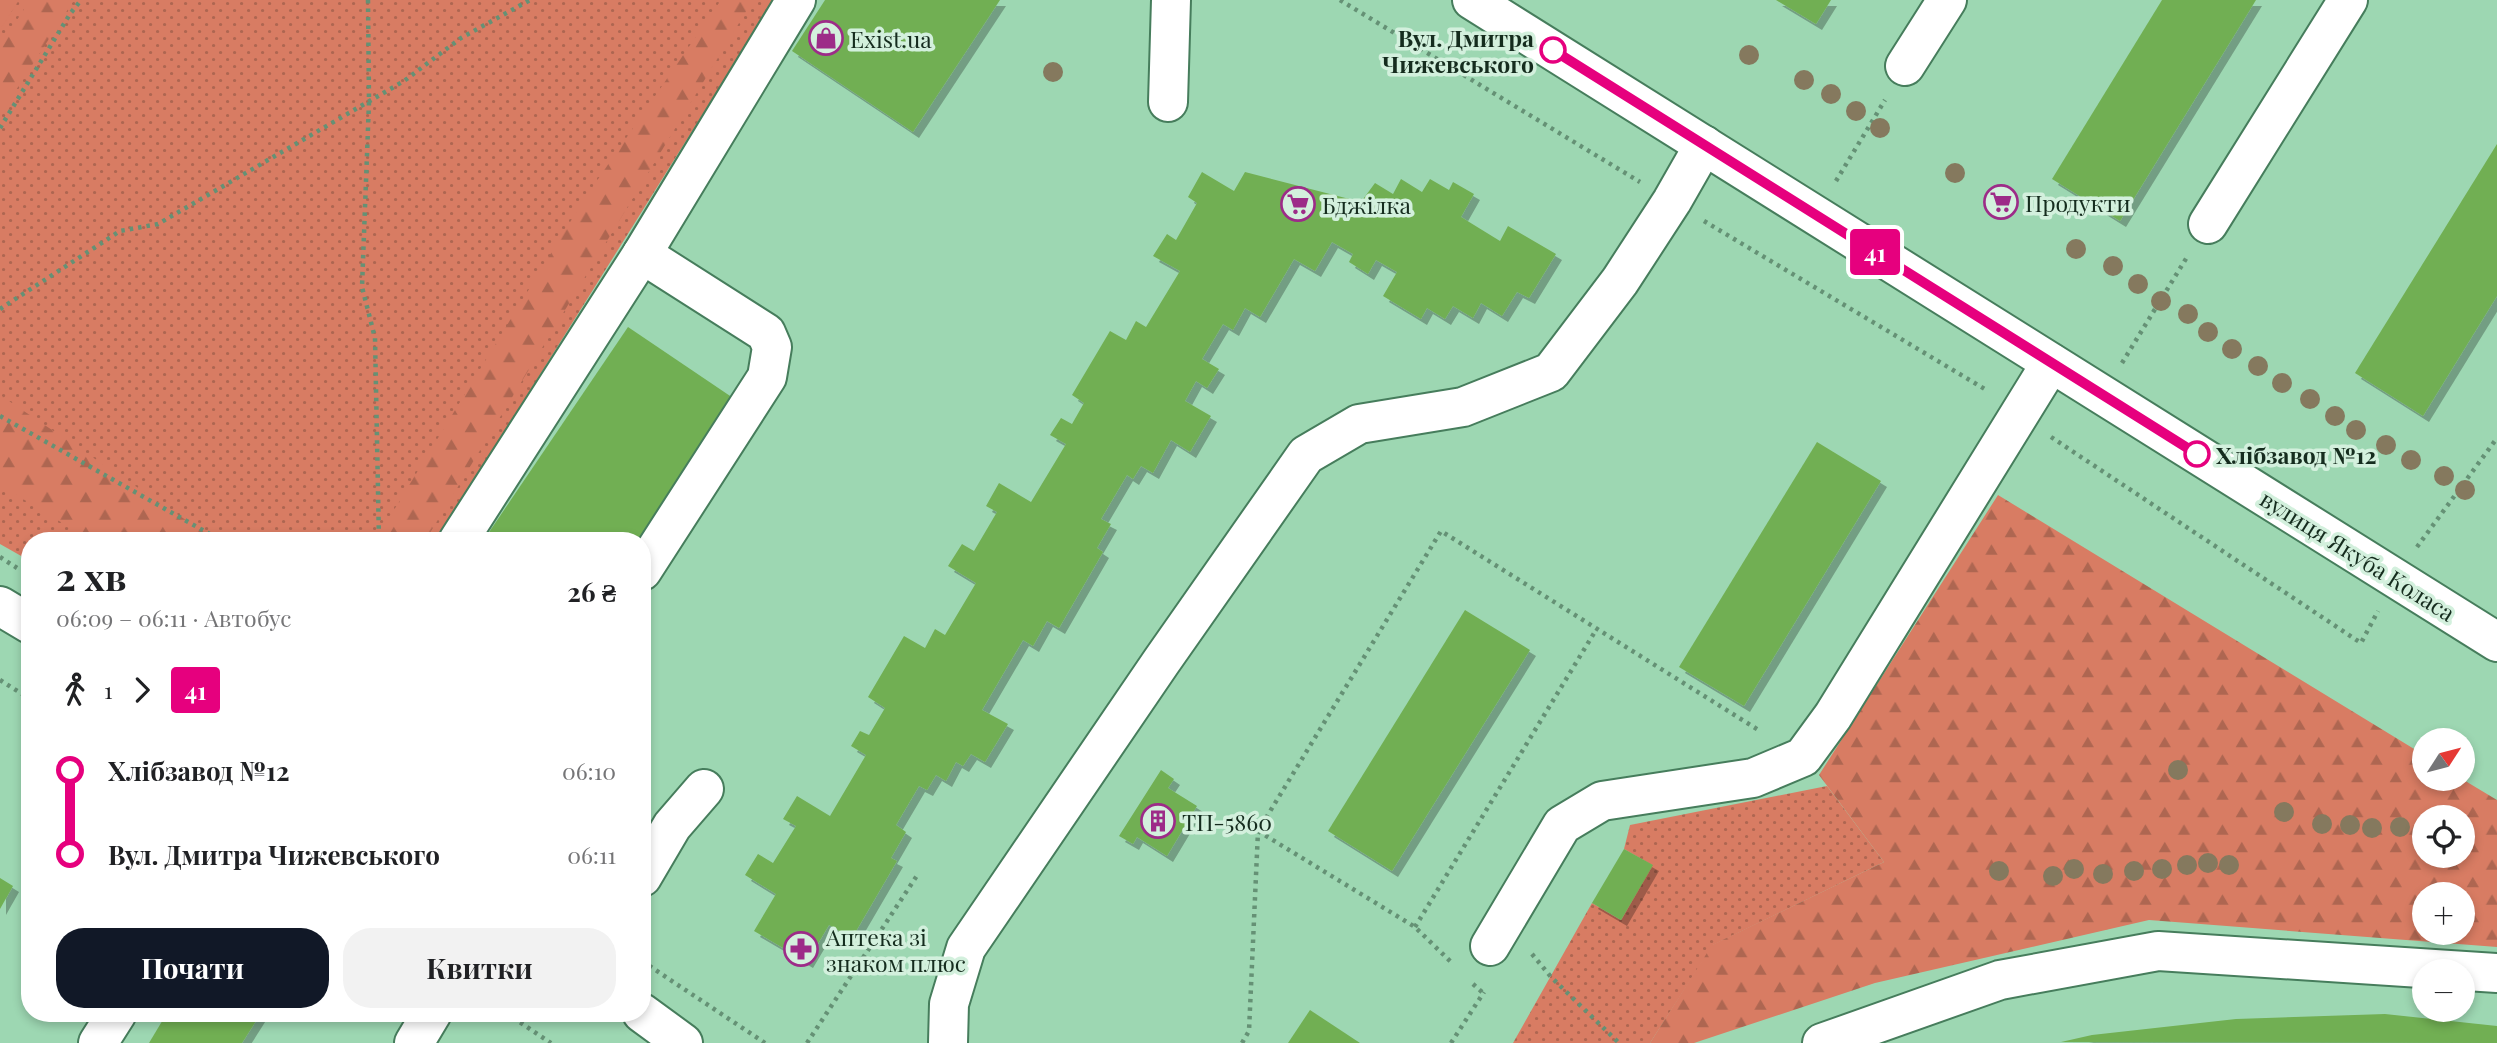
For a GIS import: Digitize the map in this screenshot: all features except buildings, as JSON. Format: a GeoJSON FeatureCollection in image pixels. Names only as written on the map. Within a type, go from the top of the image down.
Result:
{"type":"FeatureCollection","features":[{"type":"Feature","properties":{"kind":"street"},"geometry":{"type":"LineString","coordinates":[[464,532],[642,254],[796,0]]}},
{"type":"Feature","properties":{"kind":"street"},"geometry":{"type":"LineString","coordinates":[[1168,102],[1171,0]]}},
{"type":"Feature","properties":{"kind":"street","name":"вулиця Якуба Коласа"},"geometry":{"type":"LineString","coordinates":[[1472,0],[2497,642]]}},
{"type":"Feature","properties":{"kind":"street"},"geometry":{"type":"LineString","coordinates":[[1905,66],[1947,0]]}},
{"type":"Feature","properties":{"kind":"street"},"geometry":{"type":"LineString","coordinates":[[2208,224],[2348,0]]}},
{"type":"Feature","properties":{"kind":"street"},"geometry":{"type":"LineString","coordinates":[[948,1043],[949,1004],[966,948],[1153,673],[1307,455],[1359,424],[1463,407],[1551,372],[1620,281],[1672,201],[1704,145]]}},
{"type":"Feature","properties":{"kind":"street"},"geometry":{"type":"LineString","coordinates":[[642,254],[766,333],[772,347],[767,377],[651,557]]}},
{"type":"Feature","properties":{"kind":"street"},"geometry":{"type":"LineString","coordinates":[[1497,934],[1562,825],[1602,801],[1753,778],[1802,757],[1833,716],[2052,363]]}},
{"type":"Feature","properties":{"kind":"street"},"geometry":{"type":"LineString","coordinates":[[0,606],[21,619]]}},
{"type":"Feature","properties":{"kind":"street"},"geometry":{"type":"LineString","coordinates":[[651,862],[672,826],[704,789]]}},
{"type":"Feature","properties":{"kind":"street"},"geometry":{"type":"LineString","coordinates":[[1822,1043],[2000,980],[2158,951],[2497,974]]}},
{"type":"Feature","properties":{"kind":"street"},"geometry":{"type":"LineString","coordinates":[[651,1020],[683,1043]]}},
{"type":"Feature","properties":{"kind":"street"},"geometry":{"type":"LineString","coordinates":[[98,1043],[111,1022]]}},
{"type":"Feature","properties":{"kind":"street"},"geometry":{"type":"LineString","coordinates":[[414,1043],[427,1022]]}},
{"type":"Feature","properties":{"kind":"path"},"geometry":{"type":"LineString","coordinates":[[0,128],[69,14],[81,0]]}},
{"type":"Feature","properties":{"kind":"path"},"geometry":{"type":"LineString","coordinates":[[368,0],[369,102],[362,287],[375,338],[379,532]]}},
{"type":"Feature","properties":{"kind":"path"},"geometry":{"type":"LineString","coordinates":[[0,309],[120,231],[158,224],[369,102],[404,81],[461,38],[530,0]]}},
{"type":"Feature","properties":{"kind":"path"},"geometry":{"type":"LineString","coordinates":[[1836,181],[1905,66]]}},
{"type":"Feature","properties":{"kind":"path"},"geometry":{"type":"LineString","coordinates":[[2122,363],[2208,224]]}},
{"type":"Feature","properties":{"kind":"path"},"geometry":{"type":"LineString","coordinates":[[0,416],[206,532]]}},
{"type":"Feature","properties":{"kind":"path"},"geometry":{"type":"LineString","coordinates":[[1242,1043],[1249,1031],[1258,831],[1441,531],[1802,757]]}},
{"type":"Feature","properties":{"kind":"path"},"geometry":{"type":"LineString","coordinates":[[1415,928],[1596,630]]}},
{"type":"Feature","properties":{"kind":"path"},"geometry":{"type":"LineString","coordinates":[[0,680],[21,693]]}},
{"type":"Feature","properties":{"kind":"path"},"geometry":{"type":"LineString","coordinates":[[1258,831],[1415,928],[1454,965]]}},
{"type":"Feature","properties":{"kind":"path"},"geometry":{"type":"LineString","coordinates":[[807,1043],[918,874]]}},
{"type":"Feature","properties":{"kind":"path"},"geometry":{"type":"LineString","coordinates":[[1451,1043],[1496,973],[1497,934]]}},
{"type":"Feature","properties":{"kind":"path"},"geometry":{"type":"LineString","coordinates":[[1497,934],[1551,976],[1619,1043]]}},
{"type":"Feature","properties":{"kind":"path"},"geometry":{"type":"LineString","coordinates":[[651,967],[765,1043]]}},
{"type":"Feature","properties":{"kind":"path"},"geometry":{"type":"LineString","coordinates":[[1463,975],[1483,993]]}},
{"type":"Feature","properties":{"kind":"path"},"geometry":{"type":"LineString","coordinates":[[520,1022],[551,1043]]}},
{"type":"Feature","properties":{"kind":"green space"},"geometry":{"type":"Polygon","coordinates":[[[0,0],[774,0],[442,532],[21,532],[21,556],[0,544],[0,0]]]}},
{"type":"Feature","properties":{"kind":"green space"},"geometry":{"type":"Polygon","coordinates":[[[0,0],[19,0],[0,30],[0,0]]]}},
{"type":"Feature","properties":{"kind":"green space"},"geometry":{"type":"Polygon","coordinates":[[[30,0],[74,0],[0,115],[0,46],[30,0]]]}},
{"type":"Feature","properties":{"kind":"green space"},"geometry":{"type":"Polygon","coordinates":[[[721,0],[753,0],[430,532],[381,532],[583,201],[721,0]]]}},
{"type":"Feature","properties":{"kind":"green space"},"geometry":{"type":"Polygon","coordinates":[[[0,395],[204,532],[77,532],[0,485],[0,395]]]}},
{"type":"Feature","properties":{"kind":"green space"},"geometry":{"type":"Polygon","coordinates":[[[1998,495],[2412,748],[2412,791],[2475,791],[2475,787],[2497,800],[2497,947],[2471,945],[2475,945],[2475,882],[2412,882],[2412,940],[2149,920],[1875,983],[1694,1043],[1650,1043],[1712,945],[1884,862],[1819,775],[1998,495]]]}},
{"type":"Feature","properties":{"kind":"green space"},"geometry":{"type":"Polygon","coordinates":[[[1827,786],[1884,862],[1713,945],[1650,1043],[1513,1043],[1592,903],[1621,920],[1652,865],[1624,849],[1630,825],[1827,786]]]}},
{"type":"Feature","properties":{"kind":"bus line","name":"41"},"geometry":{"type":"LineString","coordinates":[[1553,50],[2197,454]]}},
{"type":"Feature","properties":{"kind":"place","name":"Exist.ua"},"geometry":{"type":"Point","coordinates":[826,38]}},
{"type":"Feature","properties":{"kind":"place","name":"Вул. Дмитра Чижевського"},"geometry":{"type":"Point","coordinates":[1553,50]}},
{"type":"Feature","properties":{"kind":"place","name":"Продукти"},"geometry":{"type":"Point","coordinates":[2001,202]}},
{"type":"Feature","properties":{"kind":"place","name":"Бджілка"},"geometry":{"type":"Point","coordinates":[1298,204]}},
{"type":"Feature","properties":{"kind":"place","name":"Хлібзавод №12"},"geometry":{"type":"Point","coordinates":[2197,454]}},
{"type":"Feature","properties":{"kind":"place","name":"ТП-5860"},"geometry":{"type":"Point","coordinates":[1158,821]}},
{"type":"Feature","properties":{"kind":"place","name":"Аптека зі знаком плюс"},"geometry":{"type":"Point","coordinates":[801,949]}}]}
